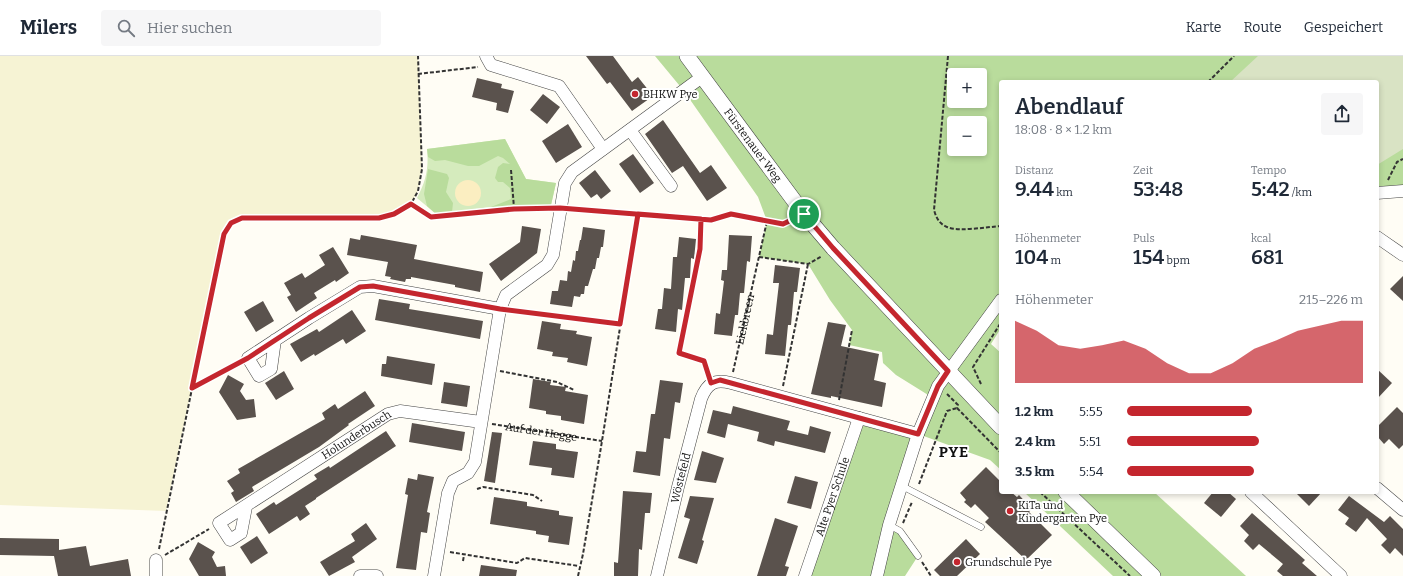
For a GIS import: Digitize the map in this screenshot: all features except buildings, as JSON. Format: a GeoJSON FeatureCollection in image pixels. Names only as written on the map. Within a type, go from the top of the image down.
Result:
{"type":"FeatureCollection","features":[{"type":"Feature","properties":{"kind":"street","name":"Fürstenauer Weg"},"geometry":{"type":"LineString","coordinates":[[687,56],[804,214],[833,248],[999,425]]}},
{"type":"Feature","properties":{"kind":"street"},"geometry":{"type":"LineString","coordinates":[[488,60],[559,86],[603,149]]}},
{"type":"Feature","properties":{"kind":"street"},"geometry":{"type":"LineString","coordinates":[[434,576],[448,493],[453,482],[468,473],[475,462],[500,309],[506,295],[547,265],[553,255],[565,183],[572,172],[702,77]]}},
{"type":"Feature","properties":{"kind":"street"},"geometry":{"type":"LineString","coordinates":[[630,130],[670,186]]}},
{"type":"Feature","properties":{"kind":"street"},"geometry":{"type":"LineString","coordinates":[[1380,193],[1403,191]]}},
{"type":"Feature","properties":{"kind":"street"},"geometry":{"type":"LineString","coordinates":[[1379,239],[1403,255]]}},
{"type":"Feature","properties":{"kind":"street"},"geometry":{"type":"LineString","coordinates":[[275,340],[271,369],[259,376],[248,358],[275,340],[360,287],[373,286],[500,309]]}},
{"type":"Feature","properties":{"kind":"street"},"geometry":{"type":"LineString","coordinates":[[876,576],[894,528],[902,486],[918,434],[938,386],[999,303]]}},
{"type":"Feature","properties":{"kind":"street"},"geometry":{"type":"LineString","coordinates":[[711,383],[720,380],[918,434]]}},
{"type":"Feature","properties":{"kind":"street","name":"Wöstefeld"},"geometry":{"type":"LineString","coordinates":[[657,576],[701,399],[704,390],[711,383]]}},
{"type":"Feature","properties":{"kind":"street","name":"Holunderbusch"},"geometry":{"type":"LineString","coordinates":[[219,523],[388,414],[400,411],[481,422]]}},
{"type":"Feature","properties":{"kind":"street","name":"Alte Pyer Schule"},"geometry":{"type":"LineString","coordinates":[[805,576],[859,418]]}},
{"type":"Feature","properties":{"kind":"street"},"geometry":{"type":"LineString","coordinates":[[1379,490],[1403,510]]}},
{"type":"Feature","properties":{"kind":"street"},"geometry":{"type":"LineString","coordinates":[[1068,494],[1153,576]]}},
{"type":"Feature","properties":{"kind":"street"},"geometry":{"type":"LineString","coordinates":[[1253,494],[1341,576]]}},
{"type":"Feature","properties":{"kind":"street"},"geometry":{"type":"LineString","coordinates":[[219,523],[230,540],[241,533],[246,507]]}},
{"type":"Feature","properties":{"kind":"street"},"geometry":{"type":"LineString","coordinates":[[156,560],[156,576]]}},
{"type":"Feature","properties":{"kind":"street"},"geometry":{"type":"LineString","coordinates":[[360,576],[377,576]]}},
{"type":"Feature","properties":{"kind":"lane"},"geometry":{"type":"LineString","coordinates":[[902,486],[981,527]]}},
{"type":"Feature","properties":{"kind":"lane"},"geometry":{"type":"LineString","coordinates":[[894,528],[918,556]]}},
{"type":"Feature","properties":{"kind":"path"},"geometry":{"type":"LineString","coordinates":[[156,560],[224,234],[231,223],[242,218],[379,218],[394,214],[411,204],[418,191],[422,169],[418,56]]}},
{"type":"Feature","properties":{"kind":"path"},"geometry":{"type":"LineString","coordinates":[[948,56],[934,210],[937,219],[946,227],[956,229],[999,226]]}},
{"type":"Feature","properties":{"kind":"path"},"geometry":{"type":"LineString","coordinates":[[1210,80],[1234,56]]}},
{"type":"Feature","properties":{"kind":"path"},"geometry":{"type":"LineString","coordinates":[[418,74],[488,60]]}},
{"type":"Feature","properties":{"kind":"path"},"geometry":{"type":"LineString","coordinates":[[1380,193],[1397,162],[1403,159]]}},
{"type":"Feature","properties":{"kind":"path"},"geometry":{"type":"LineString","coordinates":[[511,170],[514,209]]}},
{"type":"Feature","properties":{"kind":"path"},"geometry":{"type":"LineString","coordinates":[[411,204],[431,217],[514,209],[560,208],[711,220],[731,214],[783,224],[804,214]]}},
{"type":"Feature","properties":{"kind":"path"},"geometry":{"type":"LineString","coordinates":[[578,576],[602,441],[638,214]]}},
{"type":"Feature","properties":{"kind":"path"},"geometry":{"type":"LineString","coordinates":[[701,219],[700,249],[679,353],[704,361],[711,383]]}},
{"type":"Feature","properties":{"kind":"path"},"geometry":{"type":"LineString","coordinates":[[767,221],[759,257],[808,264],[833,248]]}},
{"type":"Feature","properties":{"kind":"path","name":"Liekbreen"},"geometry":{"type":"LineString","coordinates":[[731,383],[759,257]]}},
{"type":"Feature","properties":{"kind":"path"},"geometry":{"type":"LineString","coordinates":[[781,396],[808,264]]}},
{"type":"Feature","properties":{"kind":"path"},"geometry":{"type":"LineString","coordinates":[[500,309],[620,324]]}},
{"type":"Feature","properties":{"kind":"path"},"geometry":{"type":"LineString","coordinates":[[894,528],[916,493],[947,411],[958,406],[981,386],[973,368],[999,324]]}},
{"type":"Feature","properties":{"kind":"path"},"geometry":{"type":"LineString","coordinates":[[836,412],[852,330]]}},
{"type":"Feature","properties":{"kind":"path"},"geometry":{"type":"LineString","coordinates":[[192,388],[248,358]]}},
{"type":"Feature","properties":{"kind":"path"},"geometry":{"type":"LineString","coordinates":[[490,370],[557,382],[574,390]]}},
{"type":"Feature","properties":{"kind":"path"},"geometry":{"type":"LineString","coordinates":[[958,406],[999,451]]}},
{"type":"Feature","properties":{"kind":"path","name":"Auf der Hegge"},"geometry":{"type":"LineString","coordinates":[[481,422],[602,441]]}},
{"type":"Feature","properties":{"kind":"path"},"geometry":{"type":"LineString","coordinates":[[477,489],[483,487],[533,495],[542,501]]}},
{"type":"Feature","properties":{"kind":"path"},"geometry":{"type":"LineString","coordinates":[[1042,494],[1130,576]]}},
{"type":"Feature","properties":{"kind":"path"},"geometry":{"type":"LineString","coordinates":[[156,560],[219,523]]}},
{"type":"Feature","properties":{"kind":"path"},"geometry":{"type":"LineString","coordinates":[[438,550],[516,563],[525,558],[579,566]]}},
{"type":"Feature","properties":{"kind":"path"},"geometry":{"type":"LineString","coordinates":[[463,561],[464,555]]}},
{"type":"Feature","properties":{"kind":"path"},"geometry":{"type":"LineString","coordinates":[[918,556],[931,576]]}},
{"type":"Feature","properties":{"kind":"shaded area"},"geometry":{"type":"Polygon","coordinates":[[[0,56],[418,56],[422,169],[418,191],[411,204],[394,214],[379,218],[242,218],[231,223],[224,233],[166,511],[0,505],[0,56]]]}},
{"type":"Feature","properties":{"kind":"green space"},"geometry":{"type":"Polygon","coordinates":[[[655,56],[1403,56],[1403,186],[1379,187],[1379,80],[999,80],[999,331],[991,344],[999,351],[999,468],[990,460],[918,434],[889,525],[900,531],[918,556],[905,576],[805,576],[859,418],[917,434],[933,398],[896,375],[883,363],[882,352],[849,345],[852,330],[830,300],[808,264],[759,257],[767,221],[758,197],[684,91],[655,56]]]}},
{"type":"Feature","properties":{"kind":"green space"},"geometry":{"type":"Polygon","coordinates":[[[1258,56],[1403,56],[1403,149],[1379,164],[1379,80],[1232,80],[1258,56]]]}},
{"type":"Feature","properties":{"kind":"green space"},"geometry":{"type":"Polygon","coordinates":[[[505,139],[526,179],[556,183],[551,205],[491,207],[436,214],[417,198],[423,186],[426,174],[428,162],[427,149],[505,139]]]}},
{"type":"Feature","properties":{"kind":"green space"},"geometry":{"type":"Polygon","coordinates":[[[505,139],[526,179],[556,183],[551,205],[491,207],[511,199],[510,188],[503,182],[498,182],[495,178],[498,167],[503,163],[510,164],[498,156],[479,166],[468,166],[445,160],[435,161],[428,157],[427,149],[505,139]]]}},
{"type":"Feature","properties":{"kind":"green space"},"geometry":{"type":"Polygon","coordinates":[[[428,169],[447,174],[449,178],[446,192],[453,203],[452,212],[436,214],[427,206],[424,194],[428,169]]]}},
{"type":"Feature","properties":{"kind":"green space"},"geometry":{"type":"Polygon","coordinates":[[[1026,494],[1156,494],[1246,576],[1113,576],[1026,494]]]}},
{"type":"Feature","properties":{"kind":"sand"},"geometry":{"type":"Polygon","coordinates":[[[468,180],[477,184],[481,193],[477,202],[468,206],[459,202],[455,193],[459,184],[468,180]]]}},
{"type":"Feature","properties":{"kind":"place","name":"BHKW Pye"},"geometry":{"type":"Point","coordinates":[635,94]}},
{"type":"Feature","properties":{"kind":"place","name":"KiTa und Kindergarten Pye"},"geometry":{"type":"Point","coordinates":[1010,511]}},
{"type":"Feature","properties":{"kind":"place","name":"Grundschule Pye"},"geometry":{"type":"Point","coordinates":[957,562]}},
{"type":"Feature","properties":{"kind":"district","name":"PYE"},"geometry":{"type":"Point","coordinates":[954,452]}},
{"type":"Feature","properties":{"kind":"route"},"geometry":{"type":"LineString","coordinates":[[804,214],[783,224],[731,214],[711,220],[638,214],[560,208],[514,209],[431,217],[411,204],[394,214],[379,218],[242,218],[231,223],[224,234],[192,388],[248,358],[360,287],[373,286],[500,309],[562,318],[620,324],[638,214],[701,219],[700,249],[679,353],[704,361],[711,383],[720,380],[918,434],[938,386],[948,371],[833,248],[804,214]]}}]}
